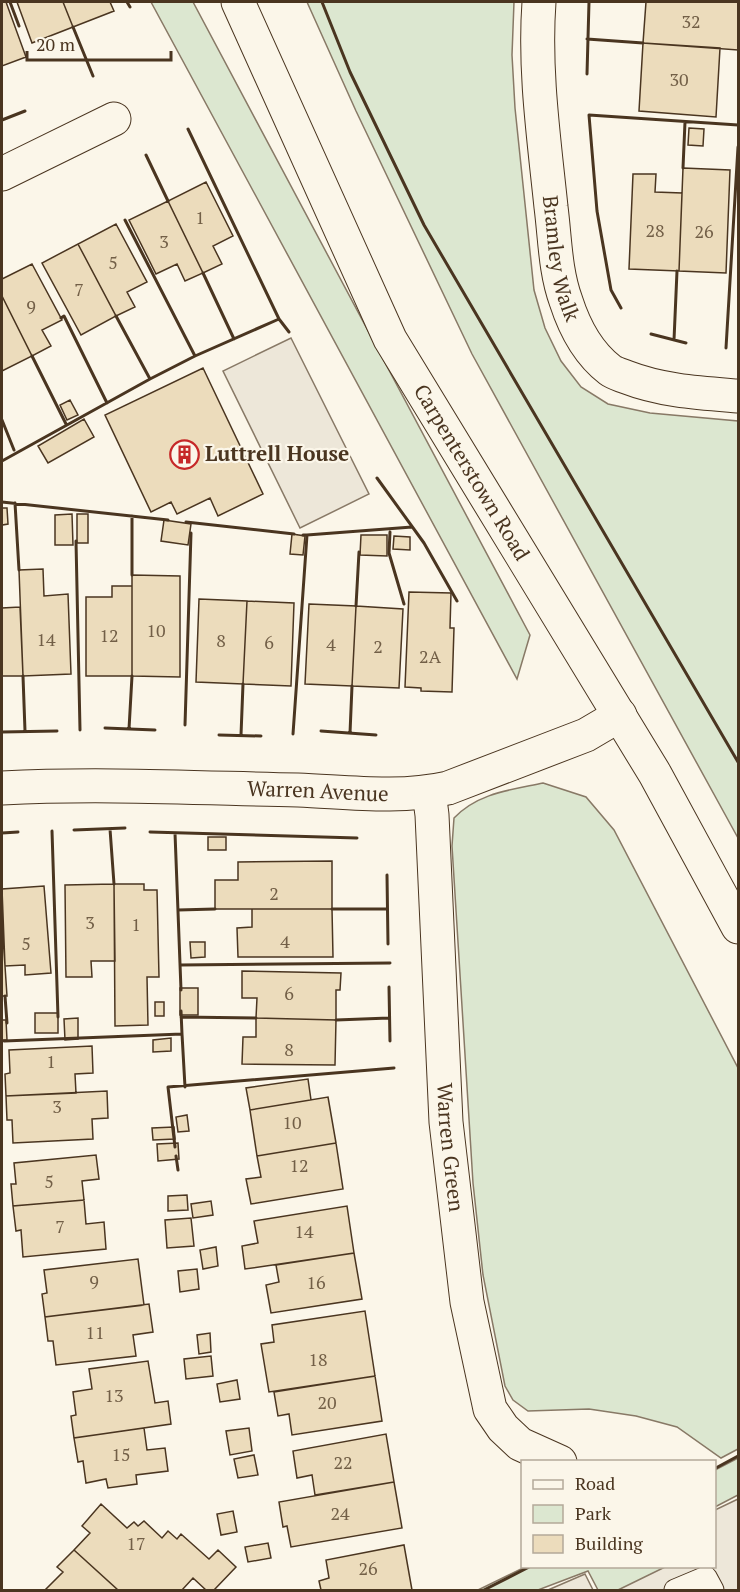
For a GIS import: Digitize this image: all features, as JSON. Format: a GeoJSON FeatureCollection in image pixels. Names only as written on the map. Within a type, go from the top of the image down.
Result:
{"type":"FeatureCollection","features":[{"type":"Feature","properties":{"kind":"street","name":"Carpenterstown Road"},"geometry":{"type":"LineString","coordinates":[[238,2],[390,339],[620,715],[738,927]]}},
{"type":"Feature","properties":{"kind":"street","name":"Bramley Walk"},"geometry":{"type":"LineString","coordinates":[[539,2],[537,60],[558,273],[565,300],[576,327],[591,350],[610,371],[667,389],[738,396]]}},
{"type":"Feature","properties":{"kind":"street"},"geometry":{"type":"LineString","coordinates":[[2,174],[114,119]]}},
{"type":"Feature","properties":{"kind":"street","name":"Warren Avenue"},"geometry":{"type":"LineString","coordinates":[[2,788],[139,786],[369,794],[429,792],[448,788],[576,738],[620,715]]}},
{"type":"Feature","properties":{"kind":"street","name":"Warren Green"},"geometry":{"type":"LineString","coordinates":[[429,792],[432,815],[446,1122],[467,1302],[490,1409],[503,1428],[520,1444],[558,1460]]}},
{"type":"Feature","properties":{"kind":"lane"},"geometry":{"type":"LineString","coordinates":[[675,1590],[710,1584]]}},
{"type":"Feature","properties":{"kind":"green space"},"geometry":{"type":"Polygon","coordinates":[[[151,2],[193,2],[530,635],[517,679],[151,2]]]}},
{"type":"Feature","properties":{"kind":"green space"},"geometry":{"type":"Polygon","coordinates":[[[307,2],[514,2],[512,55],[515,108],[534,290],[545,328],[561,361],[581,387],[608,404],[650,413],[738,421],[738,838],[472,354],[356,111],[307,2]]]}},
{"type":"Feature","properties":{"kind":"green space"},"geometry":{"type":"Polygon","coordinates":[[[543,783],[586,797],[614,830],[738,1068],[738,1449],[721,1458],[677,1427],[636,1416],[589,1409],[528,1411],[513,1400],[505,1386],[483,1275],[473,1183],[452,846],[454,818],[473,803],[495,794],[543,783]]]}},
{"type":"Feature","properties":{"kind":"green space"},"geometry":{"type":"Polygon","coordinates":[[[738,1458],[738,1495],[716,1506],[716,1469],[738,1458]]]}},
{"type":"Feature","properties":{"kind":"green space"},"geometry":{"type":"Polygon","coordinates":[[[523,1568],[662,1568],[663,1570],[620,1590],[598,1590],[588,1571],[538,1590],[478,1590],[523,1568]]]}},
{"type":"Feature","properties":{"kind":"shaded area"},"geometry":{"type":"Polygon","coordinates":[[[291,338],[369,494],[300,528],[223,371],[291,338]]]}},
{"type":"Feature","properties":{"kind":"shaded area"},"geometry":{"type":"Polygon","coordinates":[[[738,1499],[738,1590],[618,1590],[663,1568],[716,1568],[716,1510],[738,1499]]]}},
{"type":"Feature","properties":{"kind":"shaded area"},"geometry":{"type":"Polygon","coordinates":[[[585,1574],[593,1590],[548,1590],[585,1574]]]}},
{"type":"Feature","properties":{"kind":"building"},"geometry":{"type":"Polygon","coordinates":[[[2,2],[6,2],[26,57],[2,66],[2,2]]]}},
{"type":"Feature","properties":{"kind":"building"},"geometry":{"type":"Polygon","coordinates":[[[17,2],[63,2],[73,27],[32,43],[17,2]]]}},
{"type":"Feature","properties":{"kind":"building"},"geometry":{"type":"Polygon","coordinates":[[[63,2],[110,2],[114,11],[73,27],[63,2]]]}},
{"type":"Feature","properties":{"kind":"building"},"geometry":{"type":"Polygon","coordinates":[[[646,2],[738,2],[738,50],[643,43],[646,2]]]}},
{"type":"Feature","properties":{"kind":"building"},"geometry":{"type":"Polygon","coordinates":[[[643,43],[720,48],[716,117],[639,111],[643,43]]]}},
{"type":"Feature","properties":{"kind":"building"},"geometry":{"type":"Polygon","coordinates":[[[689,128],[704,129],[703,146],[688,145],[689,128]]]}},
{"type":"Feature","properties":{"kind":"building"},"geometry":{"type":"Polygon","coordinates":[[[683,168],[730,170],[726,273],[679,271],[683,168]]]}},
{"type":"Feature","properties":{"kind":"building"},"geometry":{"type":"Polygon","coordinates":[[[633,174],[656,174],[655,192],[682,193],[679,271],[629,269],[633,174]]]}},
{"type":"Feature","properties":{"kind":"building"},"geometry":{"type":"Polygon","coordinates":[[[206,182],[233,236],[213,246],[222,264],[203,273],[168,201],[206,182]]]}},
{"type":"Feature","properties":{"kind":"building"},"geometry":{"type":"Polygon","coordinates":[[[168,201],[203,273],[185,281],[177,264],[156,274],[129,220],[168,201]]]}},
{"type":"Feature","properties":{"kind":"building"},"geometry":{"type":"Polygon","coordinates":[[[116,224],[147,282],[127,292],[135,307],[116,316],[78,244],[116,224]]]}},
{"type":"Feature","properties":{"kind":"building"},"geometry":{"type":"Polygon","coordinates":[[[78,244],[116,316],[81,335],[42,263],[78,244]]]}},
{"type":"Feature","properties":{"kind":"building"},"geometry":{"type":"Polygon","coordinates":[[[32,264],[62,320],[42,330],[51,346],[32,356],[2,296],[2,279],[32,264]]]}},
{"type":"Feature","properties":{"kind":"building"},"geometry":{"type":"Polygon","coordinates":[[[2,296],[32,356],[2,371],[2,296]]]}},
{"type":"Feature","properties":{"kind":"building","name":"Luttrell House"},"geometry":{"type":"Polygon","coordinates":[[[203,368],[263,494],[218,516],[210,498],[177,514],[171,502],[151,512],[105,415],[203,368]]]}},
{"type":"Feature","properties":{"kind":"building"},"geometry":{"type":"Polygon","coordinates":[[[70,400],[78,415],[67,420],[60,405],[70,400]]]}},
{"type":"Feature","properties":{"kind":"building"},"geometry":{"type":"Polygon","coordinates":[[[84,419],[94,437],[48,463],[38,446],[84,419]]]}},
{"type":"Feature","properties":{"kind":"building"},"geometry":{"type":"Polygon","coordinates":[[[2,508],[7,508],[8,524],[2,525],[2,508]]]}},
{"type":"Feature","properties":{"kind":"building"},"geometry":{"type":"Polygon","coordinates":[[[72,514],[73,545],[55,545],[55,515],[72,514]]]}},
{"type":"Feature","properties":{"kind":"building"},"geometry":{"type":"Polygon","coordinates":[[[77,514],[88,514],[88,543],[77,543],[77,514]]]}},
{"type":"Feature","properties":{"kind":"building"},"geometry":{"type":"Polygon","coordinates":[[[164,520],[191,524],[188,545],[161,541],[164,520]]]}},
{"type":"Feature","properties":{"kind":"building"},"geometry":{"type":"Polygon","coordinates":[[[292,534],[305,536],[303,555],[290,554],[292,534]]]}},
{"type":"Feature","properties":{"kind":"building"},"geometry":{"type":"Polygon","coordinates":[[[361,535],[387,535],[387,556],[360,555],[361,535]]]}},
{"type":"Feature","properties":{"kind":"building"},"geometry":{"type":"Polygon","coordinates":[[[394,536],[410,537],[410,550],[393,549],[394,536]]]}},
{"type":"Feature","properties":{"kind":"building"},"geometry":{"type":"Polygon","coordinates":[[[43,569],[44,596],[68,594],[71,674],[23,676],[19,570],[43,569]]]}},
{"type":"Feature","properties":{"kind":"building"},"geometry":{"type":"Polygon","coordinates":[[[132,575],[180,576],[180,677],[132,676],[132,575]]]}},
{"type":"Feature","properties":{"kind":"building"},"geometry":{"type":"Polygon","coordinates":[[[112,586],[132,586],[132,676],[86,676],[86,597],[112,597],[112,586]]]}},
{"type":"Feature","properties":{"kind":"building"},"geometry":{"type":"Polygon","coordinates":[[[409,592],[451,593],[450,628],[454,628],[452,692],[421,691],[421,688],[405,687],[409,592]]]}},
{"type":"Feature","properties":{"kind":"building"},"geometry":{"type":"Polygon","coordinates":[[[199,599],[247,601],[243,684],[196,682],[199,599]]]}},
{"type":"Feature","properties":{"kind":"building"},"geometry":{"type":"Polygon","coordinates":[[[247,601],[294,603],[291,686],[243,684],[247,601]]]}},
{"type":"Feature","properties":{"kind":"building"},"geometry":{"type":"Polygon","coordinates":[[[309,604],[356,606],[352,686],[305,684],[309,604]]]}},
{"type":"Feature","properties":{"kind":"building"},"geometry":{"type":"Polygon","coordinates":[[[356,606],[403,609],[399,688],[352,686],[356,606]]]}},
{"type":"Feature","properties":{"kind":"building"},"geometry":{"type":"Polygon","coordinates":[[[20,607],[23,676],[2,676],[2,608],[20,607]]]}},
{"type":"Feature","properties":{"kind":"building"},"geometry":{"type":"Polygon","coordinates":[[[208,837],[226,837],[226,850],[208,850],[208,837]]]}},
{"type":"Feature","properties":{"kind":"building"},"geometry":{"type":"Polygon","coordinates":[[[332,861],[332,909],[215,909],[215,880],[238,880],[238,862],[332,861]]]}},
{"type":"Feature","properties":{"kind":"building"},"geometry":{"type":"Polygon","coordinates":[[[114,884],[144,884],[144,890],[157,890],[159,977],[147,977],[148,1025],[115,1026],[114,884]]]}},
{"type":"Feature","properties":{"kind":"building"},"geometry":{"type":"Polygon","coordinates":[[[114,884],[115,961],[91,961],[92,977],[66,977],[65,885],[114,884]]]}},
{"type":"Feature","properties":{"kind":"building"},"geometry":{"type":"Polygon","coordinates":[[[44,886],[51,973],[25,975],[25,965],[5,966],[2,889],[44,886]]]}},
{"type":"Feature","properties":{"kind":"building"},"geometry":{"type":"Polygon","coordinates":[[[252,909],[332,909],[333,957],[238,957],[237,928],[252,927],[252,909]]]}},
{"type":"Feature","properties":{"kind":"building"},"geometry":{"type":"Polygon","coordinates":[[[2,923],[5,966],[7,996],[2,996],[2,923]]]}},
{"type":"Feature","properties":{"kind":"building"},"geometry":{"type":"Polygon","coordinates":[[[190,942],[205,942],[205,957],[191,958],[190,942]]]}},
{"type":"Feature","properties":{"kind":"building"},"geometry":{"type":"Polygon","coordinates":[[[242,971],[341,973],[340,990],[336,990],[336,1020],[256,1018],[257,998],[242,998],[242,971]]]}},
{"type":"Feature","properties":{"kind":"building"},"geometry":{"type":"Polygon","coordinates":[[[180,988],[198,988],[198,1015],[180,1015],[180,988]]]}},
{"type":"Feature","properties":{"kind":"building"},"geometry":{"type":"Polygon","coordinates":[[[155,1002],[164,1002],[164,1016],[155,1016],[155,1002]]]}},
{"type":"Feature","properties":{"kind":"building"},"geometry":{"type":"Polygon","coordinates":[[[35,1013],[58,1013],[58,1033],[35,1033],[35,1013]]]}},
{"type":"Feature","properties":{"kind":"building"},"geometry":{"type":"Polygon","coordinates":[[[78,1018],[78,1039],[65,1040],[64,1019],[78,1018]]]}},
{"type":"Feature","properties":{"kind":"building"},"geometry":{"type":"Polygon","coordinates":[[[256,1018],[336,1020],[335,1065],[242,1064],[243,1037],[256,1037],[256,1018]]]}},
{"type":"Feature","properties":{"kind":"building"},"geometry":{"type":"Polygon","coordinates":[[[2,1020],[6,1020],[7,1040],[2,1040],[2,1020]]]}},
{"type":"Feature","properties":{"kind":"building"},"geometry":{"type":"Polygon","coordinates":[[[171,1038],[171,1051],[153,1052],[153,1040],[171,1038]]]}},
{"type":"Feature","properties":{"kind":"building"},"geometry":{"type":"Polygon","coordinates":[[[92,1046],[93,1073],[75,1074],[76,1093],[6,1096],[5,1074],[10,1073],[9,1050],[92,1046]]]}},
{"type":"Feature","properties":{"kind":"building"},"geometry":{"type":"Polygon","coordinates":[[[308,1079],[311,1100],[250,1110],[246,1088],[308,1079]]]}},
{"type":"Feature","properties":{"kind":"building"},"geometry":{"type":"Polygon","coordinates":[[[107,1091],[108,1118],[92,1119],[93,1139],[13,1143],[12,1120],[7,1120],[6,1096],[107,1091]]]}},
{"type":"Feature","properties":{"kind":"building"},"geometry":{"type":"Polygon","coordinates":[[[328,1097],[336,1143],[257,1156],[250,1110],[328,1097]]]}},
{"type":"Feature","properties":{"kind":"building"},"geometry":{"type":"Polygon","coordinates":[[[187,1115],[189,1131],[178,1132],[176,1117],[187,1115]]]}},
{"type":"Feature","properties":{"kind":"building"},"geometry":{"type":"Polygon","coordinates":[[[174,1127],[175,1139],[153,1140],[152,1128],[174,1127]]]}},
{"type":"Feature","properties":{"kind":"building"},"geometry":{"type":"Polygon","coordinates":[[[178,1143],[179,1159],[158,1161],[157,1144],[178,1143]]]}},
{"type":"Feature","properties":{"kind":"building"},"geometry":{"type":"Polygon","coordinates":[[[336,1143],[343,1189],[251,1204],[246,1179],[261,1177],[257,1156],[336,1143]]]}},
{"type":"Feature","properties":{"kind":"building"},"geometry":{"type":"Polygon","coordinates":[[[96,1155],[99,1179],[82,1181],[84,1200],[13,1206],[11,1184],[16,1184],[14,1163],[96,1155]]]}},
{"type":"Feature","properties":{"kind":"building"},"geometry":{"type":"Polygon","coordinates":[[[187,1195],[188,1210],[168,1211],[168,1196],[187,1195]]]}},
{"type":"Feature","properties":{"kind":"building"},"geometry":{"type":"Polygon","coordinates":[[[84,1200],[86,1224],[104,1222],[106,1249],[23,1257],[21,1230],[16,1231],[13,1206],[84,1200]]]}},
{"type":"Feature","properties":{"kind":"building"},"geometry":{"type":"Polygon","coordinates":[[[211,1201],[213,1215],[193,1218],[191,1204],[211,1201]]]}},
{"type":"Feature","properties":{"kind":"building"},"geometry":{"type":"Polygon","coordinates":[[[347,1206],[354,1253],[245,1269],[242,1246],[258,1243],[254,1221],[347,1206]]]}},
{"type":"Feature","properties":{"kind":"building"},"geometry":{"type":"Polygon","coordinates":[[[191,1218],[194,1246],[167,1248],[165,1220],[191,1218]]]}},
{"type":"Feature","properties":{"kind":"building"},"geometry":{"type":"Polygon","coordinates":[[[216,1247],[218,1266],[203,1269],[200,1250],[216,1247]]]}},
{"type":"Feature","properties":{"kind":"building"},"geometry":{"type":"Polygon","coordinates":[[[354,1253],[362,1299],[271,1313],[266,1285],[279,1282],[276,1265],[354,1253]]]}},
{"type":"Feature","properties":{"kind":"building"},"geometry":{"type":"Polygon","coordinates":[[[138,1259],[144,1305],[45,1317],[42,1294],[47,1293],[44,1270],[138,1259]]]}},
{"type":"Feature","properties":{"kind":"building"},"geometry":{"type":"Polygon","coordinates":[[[197,1269],[199,1289],[180,1292],[178,1271],[197,1269]]]}},
{"type":"Feature","properties":{"kind":"building"},"geometry":{"type":"Polygon","coordinates":[[[149,1304],[153,1332],[133,1335],[136,1356],[56,1365],[53,1341],[48,1341],[45,1317],[149,1304]]]}},
{"type":"Feature","properties":{"kind":"building"},"geometry":{"type":"Polygon","coordinates":[[[365,1311],[375,1376],[269,1392],[261,1344],[274,1342],[272,1325],[365,1311]]]}},
{"type":"Feature","properties":{"kind":"building"},"geometry":{"type":"Polygon","coordinates":[[[210,1333],[211,1352],[199,1354],[197,1335],[210,1333]]]}},
{"type":"Feature","properties":{"kind":"building"},"geometry":{"type":"Polygon","coordinates":[[[211,1356],[213,1376],[186,1379],[184,1359],[211,1356]]]}},
{"type":"Feature","properties":{"kind":"building"},"geometry":{"type":"Polygon","coordinates":[[[148,1361],[155,1403],[168,1401],[171,1424],[74,1438],[71,1416],[76,1415],[73,1392],[92,1389],[89,1369],[148,1361]]]}},
{"type":"Feature","properties":{"kind":"building"},"geometry":{"type":"Polygon","coordinates":[[[375,1376],[382,1421],[292,1435],[289,1414],[278,1416],[274,1392],[375,1376]]]}},
{"type":"Feature","properties":{"kind":"building"},"geometry":{"type":"Polygon","coordinates":[[[237,1380],[240,1399],[220,1402],[217,1384],[237,1380]]]}},
{"type":"Feature","properties":{"kind":"building"},"geometry":{"type":"Polygon","coordinates":[[[144,1428],[147,1450],[165,1448],[168,1471],[136,1475],[137,1484],[108,1488],[106,1479],[86,1483],[83,1461],[78,1462],[74,1438],[144,1428]]]}},
{"type":"Feature","properties":{"kind":"building"},"geometry":{"type":"Polygon","coordinates":[[[249,1428],[252,1451],[230,1455],[226,1431],[249,1428]]]}},
{"type":"Feature","properties":{"kind":"building"},"geometry":{"type":"Polygon","coordinates":[[[386,1434],[394,1482],[315,1495],[312,1475],[297,1478],[293,1451],[386,1434]]]}},
{"type":"Feature","properties":{"kind":"building"},"geometry":{"type":"Polygon","coordinates":[[[254,1455],[258,1475],[238,1478],[234,1459],[254,1455]]]}},
{"type":"Feature","properties":{"kind":"building"},"geometry":{"type":"Polygon","coordinates":[[[394,1482],[402,1528],[291,1547],[287,1526],[283,1527],[279,1502],[394,1482]]]}},
{"type":"Feature","properties":{"kind":"building"},"geometry":{"type":"Polygon","coordinates":[[[101,1504],[127,1528],[134,1522],[138,1526],[144,1521],[162,1538],[168,1531],[177,1539],[181,1534],[209,1559],[218,1550],[236,1567],[214,1590],[206,1590],[193,1578],[182,1590],[118,1590],[74,1550],[90,1533],[82,1526],[101,1504]]]}},
{"type":"Feature","properties":{"kind":"building"},"geometry":{"type":"Polygon","coordinates":[[[233,1511],[237,1532],[221,1535],[217,1514],[233,1511]]]}},
{"type":"Feature","properties":{"kind":"building"},"geometry":{"type":"Polygon","coordinates":[[[268,1543],[271,1558],[248,1562],[245,1547],[268,1543]]]}},
{"type":"Feature","properties":{"kind":"building"},"geometry":{"type":"Polygon","coordinates":[[[404,1545],[412,1590],[321,1590],[319,1581],[329,1578],[326,1560],[404,1545]]]}},
{"type":"Feature","properties":{"kind":"building"},"geometry":{"type":"Polygon","coordinates":[[[74,1550],[118,1590],[45,1590],[63,1572],[57,1567],[74,1550]]]}},
{"type":"Feature","properties":{"kind":"wall"},"geometry":{"type":"LineString","coordinates":[[10,2],[19,26]]}},
{"type":"Feature","properties":{"kind":"wall"},"geometry":{"type":"LineString","coordinates":[[127,2],[130,7]]}},
{"type":"Feature","properties":{"kind":"wall"},"geometry":{"type":"LineString","coordinates":[[322,2],[350,72],[424,225],[738,762]]}},
{"type":"Feature","properties":{"kind":"wall"},"geometry":{"type":"LineString","coordinates":[[587,74],[589,2]]}},
{"type":"Feature","properties":{"kind":"wall"},"geometry":{"type":"LineString","coordinates":[[73,27],[93,76]]}},
{"type":"Feature","properties":{"kind":"wall"},"geometry":{"type":"LineString","coordinates":[[587,39],[643,43]]}},
{"type":"Feature","properties":{"kind":"wall"},"geometry":{"type":"LineString","coordinates":[[2,120],[25,111]]}},
{"type":"Feature","properties":{"kind":"wall"},"geometry":{"type":"LineString","coordinates":[[621,308],[611,290],[597,211],[589,115],[738,125]]}},
{"type":"Feature","properties":{"kind":"wall"},"geometry":{"type":"LineString","coordinates":[[683,168],[685,122]]}},
{"type":"Feature","properties":{"kind":"wall"},"geometry":{"type":"LineString","coordinates":[[188,129],[279,319],[289,332]]}},
{"type":"Feature","properties":{"kind":"wall"},"geometry":{"type":"LineString","coordinates":[[726,348],[738,147]]}},
{"type":"Feature","properties":{"kind":"wall"},"geometry":{"type":"LineString","coordinates":[[146,155],[168,201]]}},
{"type":"Feature","properties":{"kind":"wall"},"geometry":{"type":"LineString","coordinates":[[125,220],[195,356]]}},
{"type":"Feature","properties":{"kind":"wall"},"geometry":{"type":"LineString","coordinates":[[674,340],[677,271]]}},
{"type":"Feature","properties":{"kind":"wall"},"geometry":{"type":"LineString","coordinates":[[203,273],[234,339]]}},
{"type":"Feature","properties":{"kind":"wall"},"geometry":{"type":"LineString","coordinates":[[61,318],[64,316],[107,403]]}},
{"type":"Feature","properties":{"kind":"wall"},"geometry":{"type":"LineString","coordinates":[[2,461],[150,379],[116,316]]}},
{"type":"Feature","properties":{"kind":"wall"},"geometry":{"type":"LineString","coordinates":[[150,379],[195,356],[279,319]]}},
{"type":"Feature","properties":{"kind":"wall"},"geometry":{"type":"LineString","coordinates":[[651,334],[686,343]]}},
{"type":"Feature","properties":{"kind":"wall"},"geometry":{"type":"LineString","coordinates":[[32,356],[66,424]]}},
{"type":"Feature","properties":{"kind":"wall"},"geometry":{"type":"LineString","coordinates":[[2,420],[14,450]]}},
{"type":"Feature","properties":{"kind":"wall"},"geometry":{"type":"LineString","coordinates":[[377,478],[424,543],[457,601]]}},
{"type":"Feature","properties":{"kind":"wall"},"geometry":{"type":"LineString","coordinates":[[2,502],[168,520]]}},
{"type":"Feature","properties":{"kind":"wall"},"geometry":{"type":"LineString","coordinates":[[15,503],[19,570]]}},
{"type":"Feature","properties":{"kind":"wall"},"geometry":{"type":"LineString","coordinates":[[132,516],[132,575]]}},
{"type":"Feature","properties":{"kind":"wall"},"geometry":{"type":"LineString","coordinates":[[186,522],[294,534]]}},
{"type":"Feature","properties":{"kind":"wall"},"geometry":{"type":"LineString","coordinates":[[307,535],[412,527]]}},
{"type":"Feature","properties":{"kind":"wall"},"geometry":{"type":"LineString","coordinates":[[390,532],[389,553],[404,604]]}},
{"type":"Feature","properties":{"kind":"wall"},"geometry":{"type":"LineString","coordinates":[[185,725],[191,533]]}},
{"type":"Feature","properties":{"kind":"wall"},"geometry":{"type":"LineString","coordinates":[[293,734],[307,535],[303,535]]}},
{"type":"Feature","properties":{"kind":"wall"},"geometry":{"type":"LineString","coordinates":[[76,541],[80,730]]}},
{"type":"Feature","properties":{"kind":"wall"},"geometry":{"type":"LineString","coordinates":[[356,606],[359,552]]}},
{"type":"Feature","properties":{"kind":"wall"},"geometry":{"type":"LineString","coordinates":[[23,676],[25,731]]}},
{"type":"Feature","properties":{"kind":"wall"},"geometry":{"type":"LineString","coordinates":[[129,729],[132,676]]}},
{"type":"Feature","properties":{"kind":"wall"},"geometry":{"type":"LineString","coordinates":[[241,735],[243,684]]}},
{"type":"Feature","properties":{"kind":"wall"},"geometry":{"type":"LineString","coordinates":[[350,733],[352,686]]}},
{"type":"Feature","properties":{"kind":"wall"},"geometry":{"type":"LineString","coordinates":[[105,728],[155,730]]}},
{"type":"Feature","properties":{"kind":"wall"},"geometry":{"type":"LineString","coordinates":[[2,732],[57,731]]}},
{"type":"Feature","properties":{"kind":"wall"},"geometry":{"type":"LineString","coordinates":[[321,731],[376,735]]}},
{"type":"Feature","properties":{"kind":"wall"},"geometry":{"type":"LineString","coordinates":[[219,735],[261,736]]}},
{"type":"Feature","properties":{"kind":"wall"},"geometry":{"type":"LineString","coordinates":[[74,830],[125,828]]}},
{"type":"Feature","properties":{"kind":"wall"},"geometry":{"type":"LineString","coordinates":[[110,829],[114,884]]}},
{"type":"Feature","properties":{"kind":"wall"},"geometry":{"type":"LineString","coordinates":[[52,831],[58,1017]]}},
{"type":"Feature","properties":{"kind":"wall"},"geometry":{"type":"LineString","coordinates":[[2,833],[18,832]]}},
{"type":"Feature","properties":{"kind":"wall"},"geometry":{"type":"LineString","coordinates":[[150,832],[357,838]]}},
{"type":"Feature","properties":{"kind":"wall"},"geometry":{"type":"LineString","coordinates":[[175,833],[181,990]]}},
{"type":"Feature","properties":{"kind":"wall"},"geometry":{"type":"LineString","coordinates":[[387,875],[388,944]]}},
{"type":"Feature","properties":{"kind":"wall"},"geometry":{"type":"LineString","coordinates":[[178,910],[215,909]]}},
{"type":"Feature","properties":{"kind":"wall"},"geometry":{"type":"LineString","coordinates":[[332,909],[387,909]]}},
{"type":"Feature","properties":{"kind":"wall"},"geometry":{"type":"LineString","coordinates":[[180,965],[390,963]]}},
{"type":"Feature","properties":{"kind":"wall"},"geometry":{"type":"LineString","coordinates":[[389,987],[390,1041]]}},
{"type":"Feature","properties":{"kind":"wall"},"geometry":{"type":"LineString","coordinates":[[5,996],[7,1023]]}},
{"type":"Feature","properties":{"kind":"wall"},"geometry":{"type":"LineString","coordinates":[[4,1041],[182,1034],[181,1011]]}},
{"type":"Feature","properties":{"kind":"wall"},"geometry":{"type":"LineString","coordinates":[[181,1017],[256,1018]]}},
{"type":"Feature","properties":{"kind":"wall"},"geometry":{"type":"LineString","coordinates":[[336,1020],[389,1018]]}},
{"type":"Feature","properties":{"kind":"wall"},"geometry":{"type":"LineString","coordinates":[[182,1034],[185,1087]]}},
{"type":"Feature","properties":{"kind":"wall"},"geometry":{"type":"LineString","coordinates":[[175,1147],[168,1087],[394,1068]]}},
{"type":"Feature","properties":{"kind":"wall"},"geometry":{"type":"LineString","coordinates":[[176,1156],[178,1170]]}},
{"type":"Feature","properties":{"kind":"wall"},"geometry":{"type":"LineString","coordinates":[[716,1468],[738,1456]]}},
{"type":"Feature","properties":{"kind":"wall"},"geometry":{"type":"LineString","coordinates":[[484,1590],[527,1568]]}},
{"type":"Feature","properties":{"kind":"place","name":"Luttrell House"},"geometry":{"type":"Point","coordinates":[184,454]}}]}
